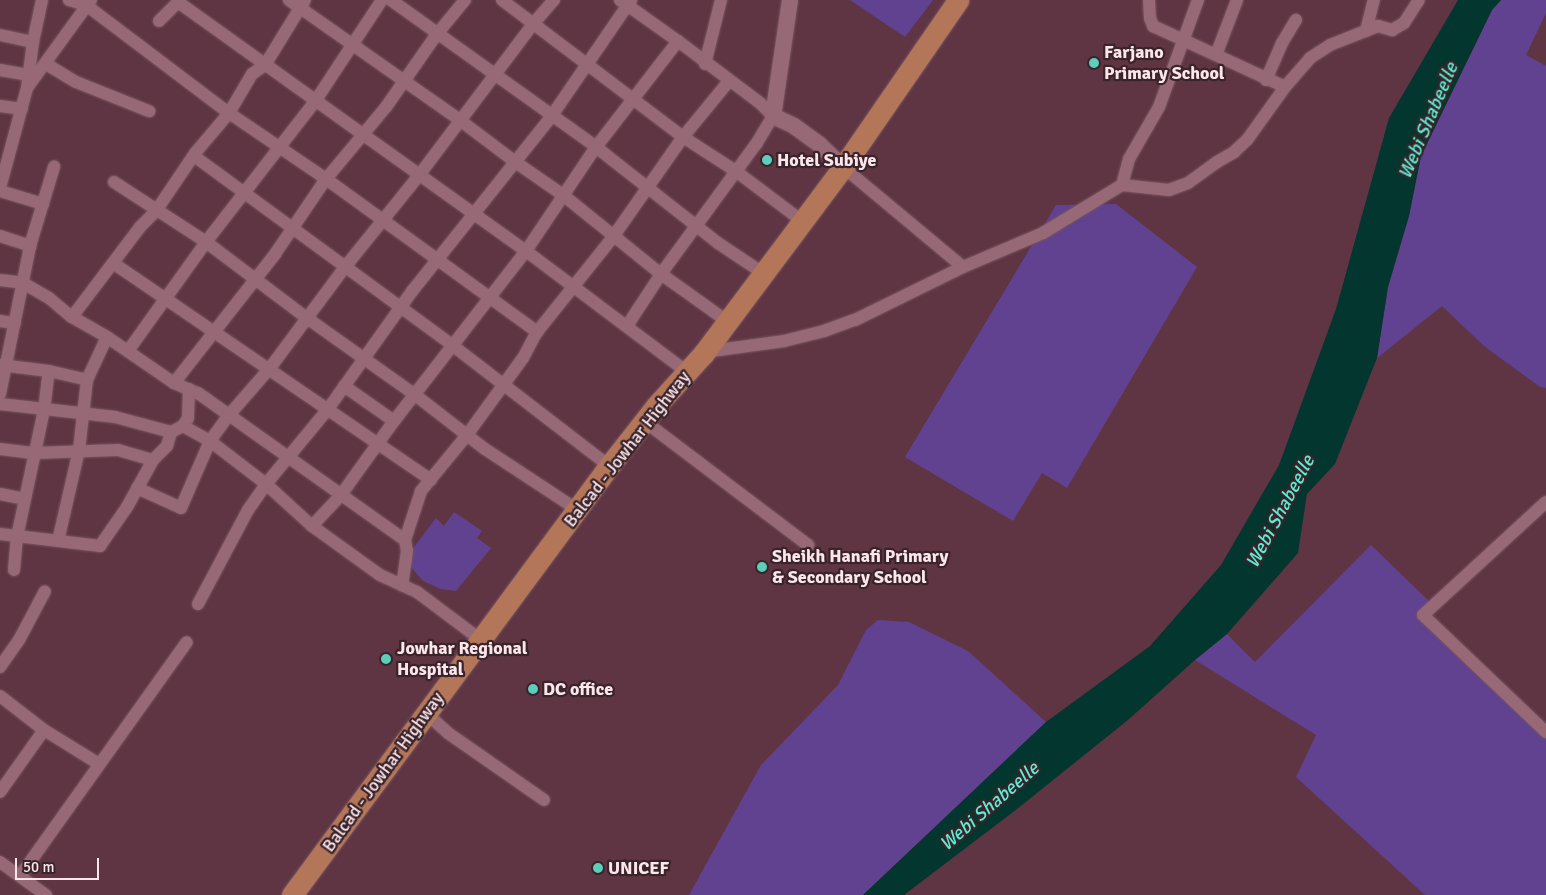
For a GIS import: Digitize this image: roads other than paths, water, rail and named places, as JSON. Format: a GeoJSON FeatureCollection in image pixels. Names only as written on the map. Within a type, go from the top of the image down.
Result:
{"type":"FeatureCollection","features":[{"type":"Feature","properties":{"kind":"main road","name":"Balcad - Jowhar Highway"},"geometry":{"type":"LineString","coordinates":[[292,895],[609,466],[644,421],[704,352],[844,168],[958,0]]}},
{"type":"Feature","properties":{"kind":"street"},"geometry":{"type":"LineString","coordinates":[[42,0],[22,109],[4,152],[0,190],[43,204]]}},
{"type":"Feature","properties":{"kind":"street"},"geometry":{"type":"LineString","coordinates":[[69,0],[86,2],[229,113],[326,179],[488,298],[538,332]]}},
{"type":"Feature","properties":{"kind":"street"},"geometry":{"type":"LineString","coordinates":[[289,0],[303,3],[353,44],[563,195],[661,274],[728,321]]}},
{"type":"Feature","properties":{"kind":"street"},"geometry":{"type":"LineString","coordinates":[[128,351],[206,242],[316,100],[382,0]]}},
{"type":"Feature","properties":{"kind":"street"},"geometry":{"type":"LineString","coordinates":[[391,0],[596,147],[697,226],[763,273]]}},
{"type":"Feature","properties":{"kind":"street"},"geometry":{"type":"LineString","coordinates":[[174,383],[254,279],[276,254],[292,227],[326,179],[406,81],[438,34],[465,0]]}},
{"type":"Feature","properties":{"kind":"street"},"geometry":{"type":"LineString","coordinates":[[502,0],[587,62],[683,137],[737,172],[802,221]]}},
{"type":"Feature","properties":{"kind":"street"},"geometry":{"type":"LineString","coordinates":[[137,488],[181,508],[210,442],[229,415],[270,368],[344,268],[420,174],[533,24],[554,0]]}},
{"type":"Feature","properties":{"kind":"street"},"geometry":{"type":"LineString","coordinates":[[705,64],[721,0]]}},
{"type":"Feature","properties":{"kind":"street"},"geometry":{"type":"LineString","coordinates":[[626,326],[661,274],[737,172],[773,116],[790,0]]}},
{"type":"Feature","properties":{"kind":"street"},"geometry":{"type":"LineString","coordinates":[[1148,0],[1151,24],[1266,80],[1285,87]]}},
{"type":"Feature","properties":{"kind":"street"},"geometry":{"type":"LineString","coordinates":[[1122,185],[1129,159],[1162,100],[1182,38],[1198,0]]}},
{"type":"Feature","properties":{"kind":"street"},"geometry":{"type":"LineString","coordinates":[[1216,55],[1237,0]]}},
{"type":"Feature","properties":{"kind":"street"},"geometry":{"type":"LineString","coordinates":[[1366,32],[1374,0]]}},
{"type":"Feature","properties":{"kind":"street"},"geometry":{"type":"LineString","coordinates":[[704,352],[784,341],[824,332],[855,320],[963,267],[1043,233],[1122,185],[1168,190],[1188,184],[1234,152],[1247,140],[1285,87],[1310,58],[1330,45],[1378,26],[1392,30],[1404,23],[1419,0]]}},
{"type":"Feature","properties":{"kind":"street"},"geometry":{"type":"LineString","coordinates":[[27,82],[46,64],[86,2]]}},
{"type":"Feature","properties":{"kind":"street"},"geometry":{"type":"LineString","coordinates":[[159,22],[178,2],[420,174],[574,286],[686,371]]}},
{"type":"Feature","properties":{"kind":"street"},"geometry":{"type":"LineString","coordinates":[[198,604],[248,510],[266,484],[290,458],[328,409],[401,307],[551,116],[626,2],[773,116],[794,126],[820,145],[844,168],[963,267]]}},
{"type":"Feature","properties":{"kind":"street"},"geometry":{"type":"LineString","coordinates":[[72,318],[140,227],[156,211],[194,156],[229,113],[252,74],[265,65],[303,3]]}},
{"type":"Feature","properties":{"kind":"street"},"geometry":{"type":"LineString","coordinates":[[1266,80],[1282,43],[1296,20]]}},
{"type":"Feature","properties":{"kind":"street"},"geometry":{"type":"LineString","coordinates":[[0,35],[33,42]]}},
{"type":"Feature","properties":{"kind":"street"},"geometry":{"type":"LineString","coordinates":[[312,526],[341,495],[414,394],[526,251],[596,147],[678,41]]}},
{"type":"Feature","properties":{"kind":"street"},"geometry":{"type":"LineString","coordinates":[[46,64],[76,82],[149,111]]}},
{"type":"Feature","properties":{"kind":"street"},"geometry":{"type":"LineString","coordinates":[[0,70],[27,82]]}},
{"type":"Feature","properties":{"kind":"street"},"geometry":{"type":"LineString","coordinates":[[402,586],[407,550],[405,540],[416,500],[467,435],[523,358],[538,332],[613,237],[683,137],[729,81]]}},
{"type":"Feature","properties":{"kind":"street"},"geometry":{"type":"LineString","coordinates":[[0,106],[22,109]]}},
{"type":"Feature","properties":{"kind":"street"},"geometry":{"type":"LineString","coordinates":[[194,156],[292,227],[344,268],[452,345],[609,466]]}},
{"type":"Feature","properties":{"kind":"street"},"geometry":{"type":"LineString","coordinates":[[0,394],[2,366],[15,323],[30,246],[54,168]]}},
{"type":"Feature","properties":{"kind":"street"},"geometry":{"type":"LineString","coordinates":[[114,182],[206,242],[307,318],[414,394],[485,449],[578,510]]}},
{"type":"Feature","properties":{"kind":"street"},"geometry":{"type":"LineString","coordinates":[[0,236],[30,246]]}},
{"type":"Feature","properties":{"kind":"street"},"geometry":{"type":"LineString","coordinates":[[114,263],[431,480]]}},
{"type":"Feature","properties":{"kind":"street"},"geometry":{"type":"LineString","coordinates":[[0,280],[23,283],[49,298],[72,318],[107,337],[174,383],[189,389],[229,415],[405,540]]}},
{"type":"Feature","properties":{"kind":"street"},"geometry":{"type":"LineString","coordinates":[[0,321],[15,323]]}},
{"type":"Feature","properties":{"kind":"street"},"geometry":{"type":"LineString","coordinates":[[58,541],[79,450],[87,380],[107,337]]}},
{"type":"Feature","properties":{"kind":"street"},"geometry":{"type":"LineString","coordinates":[[2,366],[50,371],[87,380]]}},
{"type":"Feature","properties":{"kind":"street"},"geometry":{"type":"LineString","coordinates":[[14,570],[17,537],[44,410],[50,371]]}},
{"type":"Feature","properties":{"kind":"street"},"geometry":{"type":"LineString","coordinates":[[344,386],[394,421]]}},
{"type":"Feature","properties":{"kind":"street"},"geometry":{"type":"LineString","coordinates":[[0,404],[115,417],[171,432],[182,426],[188,418],[189,389]]}},
{"type":"Feature","properties":{"kind":"street"},"geometry":{"type":"LineString","coordinates":[[644,421],[808,545]]}},
{"type":"Feature","properties":{"kind":"street"},"geometry":{"type":"LineString","coordinates":[[182,426],[210,442],[266,484],[312,526],[380,576],[417,592],[481,640]]}},
{"type":"Feature","properties":{"kind":"street"},"geometry":{"type":"LineString","coordinates":[[0,534],[100,546],[127,507],[153,460],[168,446],[171,432]]}},
{"type":"Feature","properties":{"kind":"street"},"geometry":{"type":"LineString","coordinates":[[0,449],[35,454],[79,450],[118,450],[153,460]]}},
{"type":"Feature","properties":{"kind":"street"},"geometry":{"type":"LineString","coordinates":[[0,494],[25,499]]}},
{"type":"Feature","properties":{"kind":"street"},"geometry":{"type":"LineString","coordinates":[[1543,510],[1423,615],[1546,732]]}},
{"type":"Feature","properties":{"kind":"street"},"geometry":{"type":"LineString","coordinates":[[0,667],[19,640],[45,592]]}},
{"type":"Feature","properties":{"kind":"street"},"geometry":{"type":"LineString","coordinates":[[20,876],[187,642]]}},
{"type":"Feature","properties":{"kind":"street"},"geometry":{"type":"LineString","coordinates":[[0,696],[44,730],[99,764]]}},
{"type":"Feature","properties":{"kind":"street"},"geometry":{"type":"LineString","coordinates":[[426,714],[448,733],[544,800]]}},
{"type":"Feature","properties":{"kind":"street"},"geometry":{"type":"LineString","coordinates":[[0,792],[44,730]]}},
{"type":"Feature","properties":{"kind":"street"},"geometry":{"type":"LineString","coordinates":[[0,862],[46,895]]}},
{"type":"Feature","properties":{"kind":"water","name":"Webi Shabeelle"},"geometry":{"type":"Polygon","coordinates":[[[1458,0],[1501,0],[1492,10],[1421,156],[1409,216],[1388,287],[1377,358],[1335,464],[1307,494],[1298,553],[1227,634],[1128,720],[1017,809],[904,895],[863,895],[1046,722],[1150,646],[1221,565],[1279,465],[1336,309],[1389,118],[1458,0]]]}},
{"type":"Feature","properties":{"kind":"place","name":"Farjano Primary School"},"geometry":{"type":"Point","coordinates":[1094,63]}},
{"type":"Feature","properties":{"kind":"place","name":"Hotel Subiye"},"geometry":{"type":"Point","coordinates":[767,160]}},
{"type":"Feature","properties":{"kind":"place","name":"Sheikh Hanafi Primary & Secondary School"},"geometry":{"type":"Point","coordinates":[762,567]}},
{"type":"Feature","properties":{"kind":"place","name":"Jowhar Regional Hospital"},"geometry":{"type":"Point","coordinates":[386,659]}},
{"type":"Feature","properties":{"kind":"place","name":"DC office"},"geometry":{"type":"Point","coordinates":[533,689]}},
{"type":"Feature","properties":{"kind":"place","name":"UNICEF"},"geometry":{"type":"Point","coordinates":[598,868]}}]}
